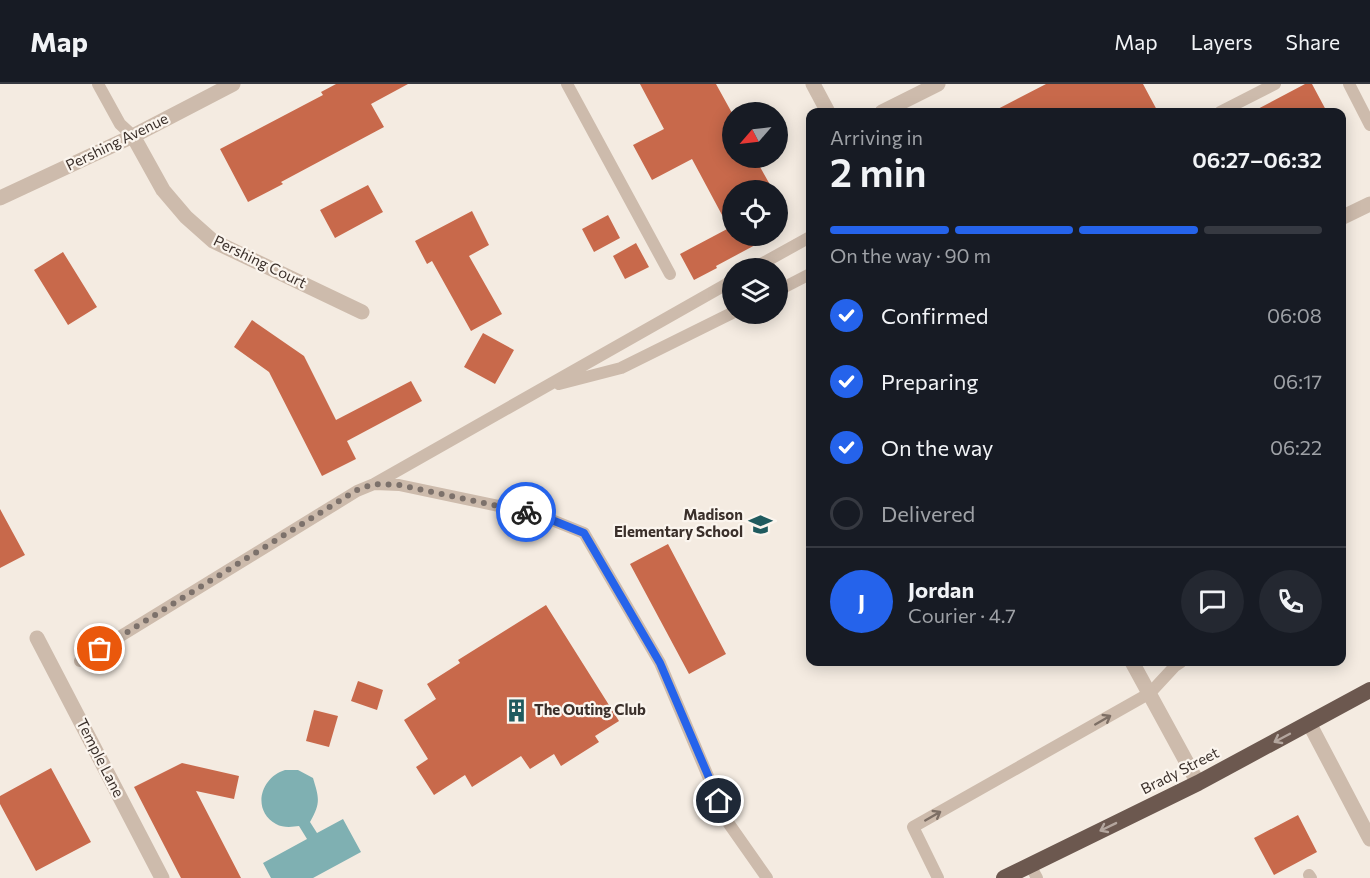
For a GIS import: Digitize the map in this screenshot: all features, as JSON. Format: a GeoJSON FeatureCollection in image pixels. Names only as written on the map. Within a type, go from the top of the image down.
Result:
{"type":"FeatureCollection","features":[{"type":"Feature","properties":{"kind":"highway","name":"Brady Street"},"geometry":{"type":"LineString","coordinates":[[1004,878],[1033,872],[1370,690]]}},
{"type":"Feature","properties":{"kind":"street","name":"Pershing Avenue"},"geometry":{"type":"LineString","coordinates":[[0,198],[133,136],[233,84]]}},
{"type":"Feature","properties":{"kind":"street"},"geometry":{"type":"LineString","coordinates":[[813,84],[826,108]]}},
{"type":"Feature","properties":{"kind":"street"},"geometry":{"type":"LineString","coordinates":[[890,108],[938,84]]}},
{"type":"Feature","properties":{"kind":"street","name":"Pershing Court"},"geometry":{"type":"LineString","coordinates":[[133,136],[163,190],[186,217],[213,240],[362,312]]}},
{"type":"Feature","properties":{"kind":"street"},"geometry":{"type":"LineString","coordinates":[[1346,216],[1370,204]]}},
{"type":"Feature","properties":{"kind":"street","name":"Temple Lane"},"geometry":{"type":"LineString","coordinates":[[38,639],[162,878]]}},
{"type":"Feature","properties":{"kind":"street"},"geometry":{"type":"LineString","coordinates":[[1134,666],[1198,783]]}},
{"type":"Feature","properties":{"kind":"street"},"geometry":{"type":"LineString","coordinates":[[1309,723],[1370,840]]}},
{"type":"Feature","properties":{"kind":"lane"},"geometry":{"type":"LineString","coordinates":[[98,84],[120,124],[133,136]]}},
{"type":"Feature","properties":{"kind":"lane"},"geometry":{"type":"LineString","coordinates":[[567,84],[670,274]]}},
{"type":"Feature","properties":{"kind":"lane"},"geometry":{"type":"LineString","coordinates":[[1228,108],[1275,84]]}},
{"type":"Feature","properties":{"kind":"lane"},"geometry":{"type":"LineString","coordinates":[[1349,84],[1370,125]]}},
{"type":"Feature","properties":{"kind":"lane"},"geometry":{"type":"LineString","coordinates":[[772,258],[806,239]]}},
{"type":"Feature","properties":{"kind":"lane"},"geometry":{"type":"LineString","coordinates":[[788,285],[806,276]]}},
{"type":"Feature","properties":{"kind":"lane"},"geometry":{"type":"LineString","coordinates":[[80,661],[357,490],[374,484],[722,287]]}},
{"type":"Feature","properties":{"kind":"lane"},"geometry":{"type":"LineString","coordinates":[[541,389],[621,368],[722,318]]}},
{"type":"Feature","properties":{"kind":"lane"},"geometry":{"type":"LineString","coordinates":[[374,484],[399,485],[537,514],[584,533],[660,663],[727,821],[767,878]]}},
{"type":"Feature","properties":{"kind":"lane"},"geometry":{"type":"LineString","coordinates":[[938,878],[913,827],[1149,693],[1174,666]]}},
{"type":"Feature","properties":{"kind":"water"},"geometry":{"type":"Polygon","coordinates":[[[285,770],[298,770],[313,778],[318,800],[310,822],[317,833],[343,819],[361,852],[313,878],[271,878],[263,863],[307,839],[299,826],[288,827],[276,824],[263,811],[262,794],[265,786],[270,779],[285,770]]]}},
{"type":"Feature","properties":{"kind":"building"},"geometry":{"type":"Polygon","coordinates":[[[336,84],[408,84],[371,104],[384,127],[248,202],[220,149],[323,95],[321,92],[336,84]]]}},
{"type":"Feature","properties":{"kind":"building"},"geometry":{"type":"Polygon","coordinates":[[[640,84],[716,84],[726,102],[722,102],[722,168],[761,168],[767,180],[722,180],[722,215],[692,159],[652,180],[633,145],[664,129],[640,84]]]}},
{"type":"Feature","properties":{"kind":"building"},"geometry":{"type":"Polygon","coordinates":[[[1046,84],[1143,84],[1156,108],[1000,108],[1046,84]]]}},
{"type":"Feature","properties":{"kind":"building"},"geometry":{"type":"Polygon","coordinates":[[[1305,84],[1312,84],[1325,108],[1260,108],[1305,84]]]}},
{"type":"Feature","properties":{"kind":"building"},"geometry":{"type":"Polygon","coordinates":[[[368,185],[383,212],[335,238],[320,210],[368,185]]]}},
{"type":"Feature","properties":{"kind":"building"},"geometry":{"type":"Polygon","coordinates":[[[472,211],[489,245],[469,256],[502,314],[471,331],[432,261],[427,264],[415,241],[472,211]]]}},
{"type":"Feature","properties":{"kind":"building"},"geometry":{"type":"Polygon","coordinates":[[[608,215],[620,238],[594,252],[582,229],[608,215]]]}},
{"type":"Feature","properties":{"kind":"building"},"geometry":{"type":"Polygon","coordinates":[[[722,232],[722,246],[753,246],[731,258],[722,258],[722,263],[716,266],[717,268],[694,280],[680,254],[722,232]]]}},
{"type":"Feature","properties":{"kind":"building"},"geometry":{"type":"Polygon","coordinates":[[[636,243],[649,267],[625,279],[613,256],[636,243]]]}},
{"type":"Feature","properties":{"kind":"building"},"geometry":{"type":"Polygon","coordinates":[[[63,252],[97,307],[68,325],[34,270],[63,252]]]}},
{"type":"Feature","properties":{"kind":"building"},"geometry":{"type":"Polygon","coordinates":[[[252,320],[304,356],[336,420],[411,381],[422,401],[347,441],[356,459],[322,476],[269,372],[234,347],[252,320]]]}},
{"type":"Feature","properties":{"kind":"building"},"geometry":{"type":"Polygon","coordinates":[[[483,333],[514,350],[495,384],[464,367],[483,333]]]}},
{"type":"Feature","properties":{"kind":"building"},"geometry":{"type":"Polygon","coordinates":[[[0,509],[25,555],[0,568],[0,509]]]}},
{"type":"Feature","properties":{"kind":"building"},"geometry":{"type":"Polygon","coordinates":[[[668,544],[726,654],[689,674],[630,564],[668,544]]]}},
{"type":"Feature","properties":{"kind":"building","name":"The Outing Club"},"geometry":{"type":"Polygon","coordinates":[[[546,605],[619,721],[595,736],[599,742],[561,766],[554,754],[530,769],[521,756],[472,787],[465,775],[434,795],[416,767],[428,759],[404,720],[436,699],[427,684],[460,663],[458,660],[546,605]]]}},
{"type":"Feature","properties":{"kind":"building"},"geometry":{"type":"Polygon","coordinates":[[[358,681],[383,690],[377,710],[351,701],[358,681]]]}},
{"type":"Feature","properties":{"kind":"building"},"geometry":{"type":"Polygon","coordinates":[[[314,710],[338,716],[329,747],[306,741],[314,710]]]}},
{"type":"Feature","properties":{"kind":"building"},"geometry":{"type":"Polygon","coordinates":[[[182,763],[239,776],[234,799],[196,791],[241,878],[181,878],[134,787],[182,763]]]}},
{"type":"Feature","properties":{"kind":"building"},"geometry":{"type":"Polygon","coordinates":[[[51,768],[91,842],[36,871],[0,804],[0,796],[51,768]]]}},
{"type":"Feature","properties":{"kind":"building"},"geometry":{"type":"Polygon","coordinates":[[[1298,815],[1317,852],[1274,875],[1254,838],[1298,815]]]}},
{"type":"Feature","properties":{"kind":"way so far"},"geometry":{"type":"LineString","coordinates":[[100,649],[357,490],[374,484],[399,485],[526,512]]}},
{"type":"Feature","properties":{"kind":"place","name":"Madison Elementary School"},"geometry":{"type":"Point","coordinates":[761,524]}},
{"type":"Feature","properties":{"kind":"place","name":"The Outing Club"},"geometry":{"type":"Point","coordinates":[516,710]}},
{"type":"Feature","properties":{"kind":"route"},"geometry":{"type":"LineString","coordinates":[[526,512],[537,514],[584,533],[660,663],[719,801]]}}]}
